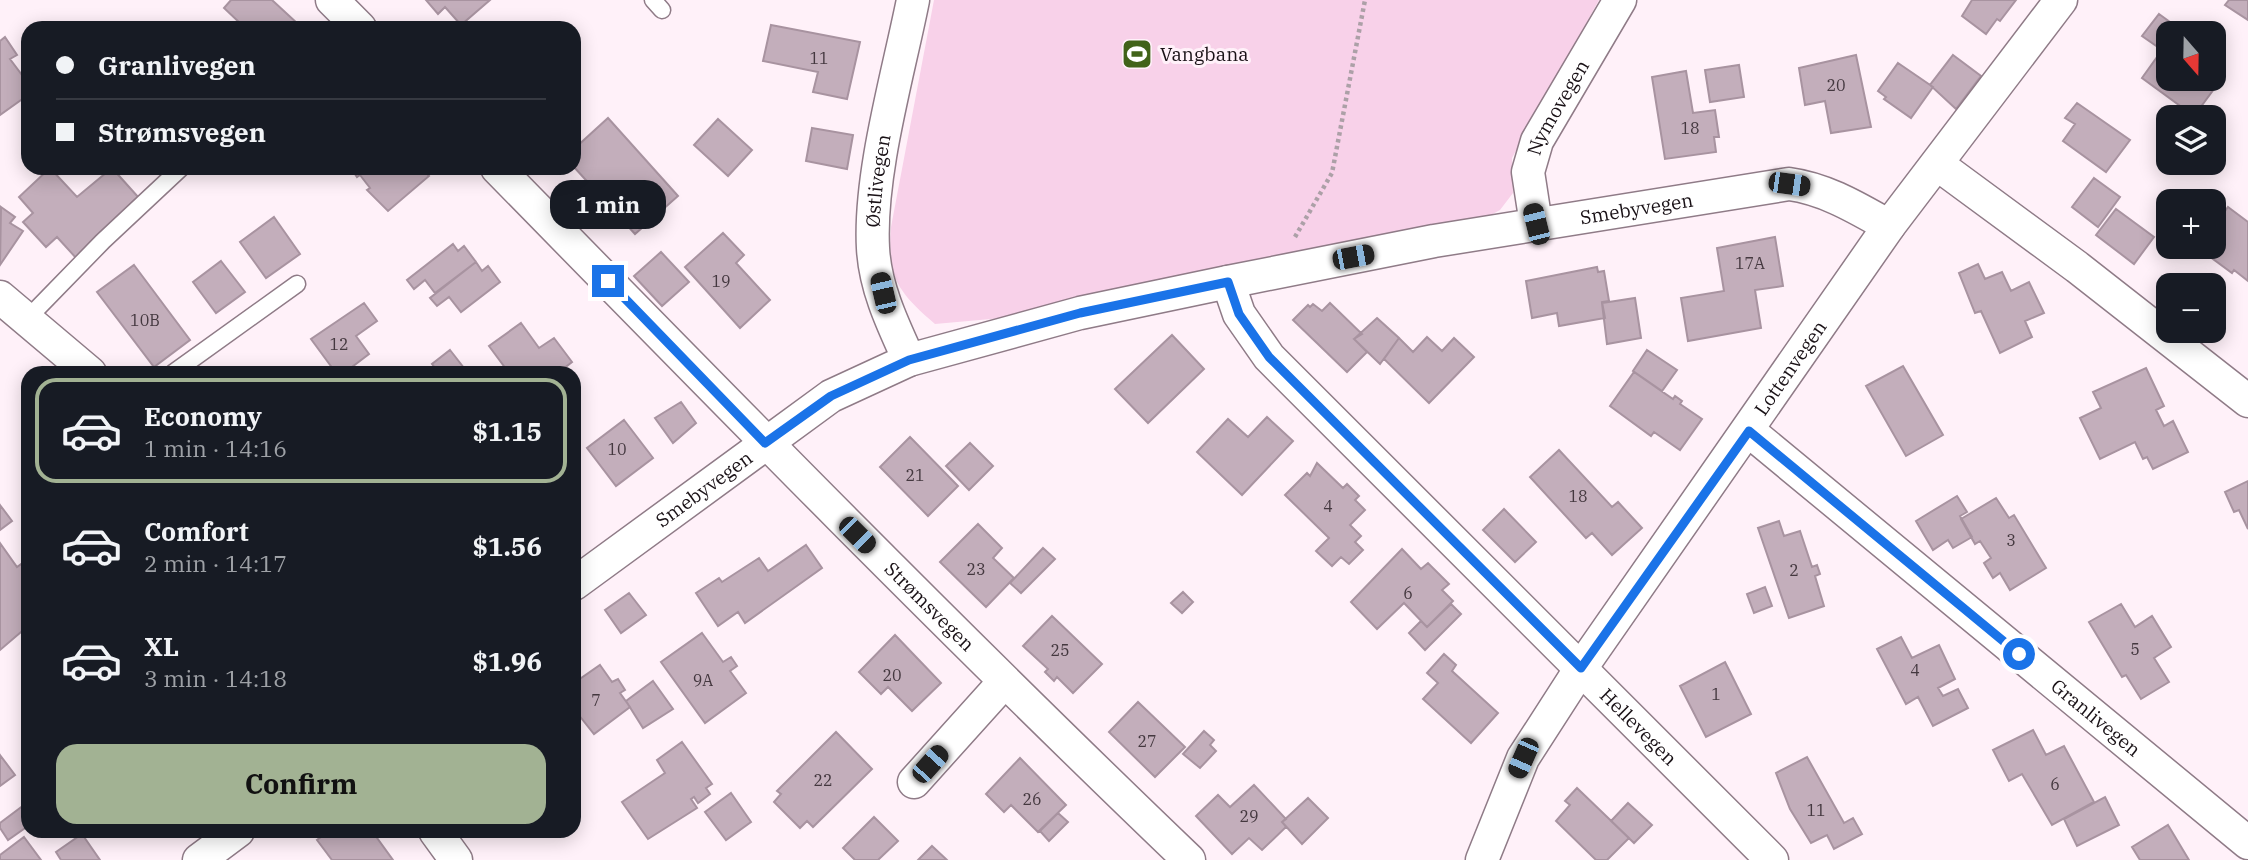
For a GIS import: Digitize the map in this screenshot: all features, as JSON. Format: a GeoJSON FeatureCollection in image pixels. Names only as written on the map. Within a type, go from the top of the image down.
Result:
{"type":"FeatureCollection","features":[{"type":"Feature","properties":{"kind":"street"},"geometry":{"type":"LineString","coordinates":[[332,0],[353,21]]}},
{"type":"Feature","properties":{"kind":"street","name":"Østlivegen"},"geometry":{"type":"LineString","coordinates":[[909,360],[887,314],[873,251],[873,199],[913,0]]}},
{"type":"Feature","properties":{"kind":"street","name":"Nymovegen"},"geometry":{"type":"LineString","coordinates":[[1536,224],[1528,172],[1537,141],[1620,0]]}},
{"type":"Feature","properties":{"kind":"street","name":"Lottenvegen"},"geometry":{"type":"LineString","coordinates":[[1482,860],[1523,758],[1581,668],[1749,431],[1889,226],[2061,0]]}},
{"type":"Feature","properties":{"kind":"street"},"geometry":{"type":"LineString","coordinates":[[1937,164],[2077,267],[2248,401]]}},
{"type":"Feature","properties":{"kind":"street","name":"Strømsvegen"},"geometry":{"type":"LineString","coordinates":[[504,175],[765,443],[1004,682],[1189,860]]}},
{"type":"Feature","properties":{"kind":"street","name":"Smebyvegen"},"geometry":{"type":"LineString","coordinates":[[581,579],[831,396],[909,360],[1080,313],[1536,224],[1789,184],[1811,187],[1839,198],[1889,226]]}},
{"type":"Feature","properties":{"kind":"street","name":"Hellevegen"},"geometry":{"type":"LineString","coordinates":[[1228,282],[1239,314],[1269,357],[1772,860]]}},
{"type":"Feature","properties":{"kind":"street"},"geometry":{"type":"LineString","coordinates":[[0,297],[82,366]]}},
{"type":"Feature","properties":{"kind":"street","name":"Granlivegen"},"geometry":{"type":"LineString","coordinates":[[1749,431],[2248,843]]}},
{"type":"Feature","properties":{"kind":"street"},"geometry":{"type":"LineString","coordinates":[[914,782],[1004,682]]}},
{"type":"Feature","properties":{"kind":"street"},"geometry":{"type":"LineString","coordinates":[[199,860],[229,838]]}},
{"type":"Feature","properties":{"kind":"street"},"geometry":{"type":"LineString","coordinates":[[440,838],[456,860]]}},
{"type":"Feature","properties":{"kind":"lane"},"geometry":{"type":"LineString","coordinates":[[28,318],[174,175]]}},
{"type":"Feature","properties":{"kind":"lane"},"geometry":{"type":"LineString","coordinates":[[183,366],[297,285]]}},
{"type":"Feature","properties":{"kind":"path"},"geometry":{"type":"LineString","coordinates":[[1286,271],[1289,247],[1332,173],[1365,0]]}},
{"type":"Feature","properties":{"kind":"shaded area"},"geometry":{"type":"Polygon","coordinates":[[[934,0],[1599,0],[1512,158],[1513,193],[1500,210],[1485,218],[1112,290],[1013,317],[935,324],[912,303],[898,283],[893,272],[890,244],[934,0]]]}},
{"type":"Feature","properties":{"kind":"building"},"geometry":{"type":"Polygon","coordinates":[[[231,0],[272,0],[295,21],[238,21],[224,8],[231,0]]]}},
{"type":"Feature","properties":{"kind":"building"},"geometry":{"type":"Polygon","coordinates":[[[426,0],[490,0],[466,21],[457,21],[445,7],[438,14],[426,0]]]}},
{"type":"Feature","properties":{"kind":"building"},"geometry":{"type":"Polygon","coordinates":[[[1972,0],[2016,0],[1986,34],[1962,16],[1972,0]]]}},
{"type":"Feature","properties":{"kind":"building"},"geometry":{"type":"Polygon","coordinates":[[[2229,0],[2248,0],[2248,20],[2225,5],[2229,0]]]}},
{"type":"Feature","properties":{"kind":"building"},"geometry":{"type":"Polygon","coordinates":[[[2159,14],[2169,21],[2156,21],[2156,46],[2142,36],[2159,14]]]}},
{"type":"Feature","properties":{"kind":"building"},"geometry":{"type":"Polygon","coordinates":[[[771,25],[860,42],[847,99],[813,92],[818,72],[763,61],[771,25]]]}},
{"type":"Feature","properties":{"kind":"building"},"geometry":{"type":"Polygon","coordinates":[[[5,37],[17,55],[10,59],[21,74],[21,100],[0,115],[0,41],[5,37]]]}},
{"type":"Feature","properties":{"kind":"building"},"geometry":{"type":"Polygon","coordinates":[[[1856,55],[1871,127],[1831,133],[1825,101],[1805,105],[1799,68],[1856,55]]]}},
{"type":"Feature","properties":{"kind":"building"},"geometry":{"type":"Polygon","coordinates":[[[1953,55],[1981,76],[1956,109],[1930,85],[1953,55]]]}},
{"type":"Feature","properties":{"kind":"building"},"geometry":{"type":"Polygon","coordinates":[[[2156,58],[2156,88],[2142,78],[2156,58]]]}},
{"type":"Feature","properties":{"kind":"building"},"geometry":{"type":"Polygon","coordinates":[[[1898,63],[1933,87],[1911,118],[1884,99],[1886,97],[1878,91],[1898,63]]]}},
{"type":"Feature","properties":{"kind":"building"},"geometry":{"type":"Polygon","coordinates":[[[1739,65],[1744,97],[1710,102],[1705,70],[1739,65]]]}},
{"type":"Feature","properties":{"kind":"building"},"geometry":{"type":"Polygon","coordinates":[[[1686,71],[1693,113],[1715,110],[1719,137],[1714,137],[1716,152],[1665,159],[1652,77],[1686,71]]]}},
{"type":"Feature","properties":{"kind":"building"},"geometry":{"type":"Polygon","coordinates":[[[2160,91],[2213,91],[2202,105],[2179,105],[2160,91]]]}},
{"type":"Feature","properties":{"kind":"building"},"geometry":{"type":"Polygon","coordinates":[[[2077,103],[2130,140],[2106,172],[2063,141],[2075,124],[2065,118],[2077,103]]]}},
{"type":"Feature","properties":{"kind":"building"},"geometry":{"type":"Polygon","coordinates":[[[608,118],[678,196],[635,234],[581,175],[581,143],[608,118]]]}},
{"type":"Feature","properties":{"kind":"building"},"geometry":{"type":"Polygon","coordinates":[[[718,119],[752,150],[728,176],[694,145],[718,119]]]}},
{"type":"Feature","properties":{"kind":"building"},"geometry":{"type":"Polygon","coordinates":[[[812,128],[853,135],[847,169],[806,161],[812,128]]]}},
{"type":"Feature","properties":{"kind":"building"},"geometry":{"type":"Polygon","coordinates":[[[43,175],[57,175],[77,197],[104,175],[118,175],[139,198],[77,259],[57,237],[46,247],[23,222],[33,213],[19,197],[43,175]]]}},
{"type":"Feature","properties":{"kind":"building"},"geometry":{"type":"Polygon","coordinates":[[[360,175],[429,176],[388,211],[367,190],[370,188],[360,175]]]}},
{"type":"Feature","properties":{"kind":"building"},"geometry":{"type":"Polygon","coordinates":[[[2094,178],[2120,197],[2098,227],[2072,207],[2094,178]]]}},
{"type":"Feature","properties":{"kind":"building"},"geometry":{"type":"Polygon","coordinates":[[[1,207],[15,217],[10,223],[23,231],[0,265],[1,207]]]}},
{"type":"Feature","properties":{"kind":"building"},"geometry":{"type":"Polygon","coordinates":[[[2228,207],[2248,222],[2248,281],[2213,259],[2226,259],[2228,207]]]}},
{"type":"Feature","properties":{"kind":"building"},"geometry":{"type":"Polygon","coordinates":[[[2116,209],[2154,237],[2134,264],[2096,235],[2116,209]]]}},
{"type":"Feature","properties":{"kind":"building"},"geometry":{"type":"Polygon","coordinates":[[[274,217],[300,254],[266,278],[240,242],[274,217]]]}},
{"type":"Feature","properties":{"kind":"building"},"geometry":{"type":"Polygon","coordinates":[[[723,233],[744,255],[736,263],[770,300],[740,328],[685,267],[723,233]]]}},
{"type":"Feature","properties":{"kind":"building"},"geometry":{"type":"Polygon","coordinates":[[[1775,237],[1783,286],[1755,290],[1761,328],[1688,341],[1681,298],[1724,291],[1717,248],[1775,237]]]}},
{"type":"Feature","properties":{"kind":"building"},"geometry":{"type":"Polygon","coordinates":[[[453,244],[458,251],[464,246],[476,262],[435,293],[425,280],[414,289],[407,280],[453,244]]]}},
{"type":"Feature","properties":{"kind":"building"},"geometry":{"type":"Polygon","coordinates":[[[661,252],[689,282],[662,306],[634,276],[661,252]]]}},
{"type":"Feature","properties":{"kind":"building"},"geometry":{"type":"Polygon","coordinates":[[[221,261],[245,292],[216,313],[193,282],[221,261]]]}},
{"type":"Feature","properties":{"kind":"building"},"geometry":{"type":"Polygon","coordinates":[[[476,262],[482,271],[488,266],[500,282],[461,312],[449,297],[437,306],[430,298],[476,262]]]}},
{"type":"Feature","properties":{"kind":"building"},"geometry":{"type":"Polygon","coordinates":[[[1978,264],[1985,279],[2002,272],[2011,291],[2029,282],[2044,313],[2025,321],[2032,337],[2000,353],[1981,311],[1975,313],[1959,273],[1978,264]]]}},
{"type":"Feature","properties":{"kind":"building"},"geometry":{"type":"Polygon","coordinates":[[[134,265],[190,340],[153,366],[97,292],[134,265]]]}},
{"type":"Feature","properties":{"kind":"building"},"geometry":{"type":"Polygon","coordinates":[[[1597,267],[1598,272],[1604,271],[1609,301],[1602,302],[1605,318],[1559,326],[1557,313],[1532,318],[1526,281],[1597,267]]]}},
{"type":"Feature","properties":{"kind":"building"},"geometry":{"type":"Polygon","coordinates":[[[1635,298],[1641,338],[1607,344],[1602,303],[1635,298]]]}},
{"type":"Feature","properties":{"kind":"building"},"geometry":{"type":"Polygon","coordinates":[[[364,303],[377,321],[356,336],[369,354],[353,366],[331,366],[311,339],[364,303]]]}},
{"type":"Feature","properties":{"kind":"building"},"geometry":{"type":"Polygon","coordinates":[[[1330,303],[1362,334],[1354,339],[1367,352],[1347,372],[1293,320],[1308,305],[1310,307],[1313,304],[1322,311],[1330,303]]]}},
{"type":"Feature","properties":{"kind":"building"},"geometry":{"type":"Polygon","coordinates":[[[1377,318],[1399,338],[1380,364],[1354,339],[1377,318]]]}},
{"type":"Feature","properties":{"kind":"building"},"geometry":{"type":"Polygon","coordinates":[[[521,323],[539,348],[554,338],[572,362],[567,366],[504,366],[489,346],[521,323]]]}},
{"type":"Feature","properties":{"kind":"building"},"geometry":{"type":"Polygon","coordinates":[[[1172,335],[1204,369],[1148,423],[1115,389],[1172,335]]]}},
{"type":"Feature","properties":{"kind":"building"},"geometry":{"type":"Polygon","coordinates":[[[1427,337],[1442,351],[1454,338],[1474,357],[1429,403],[1384,359],[1399,338],[1413,352],[1427,337]]]}},
{"type":"Feature","properties":{"kind":"building"},"geometry":{"type":"Polygon","coordinates":[[[450,350],[462,366],[434,366],[432,364],[450,350]]]}},
{"type":"Feature","properties":{"kind":"building"},"geometry":{"type":"Polygon","coordinates":[[[1647,350],[1677,370],[1662,391],[1633,371],[1647,350]]]}},
{"type":"Feature","properties":{"kind":"building"},"geometry":{"type":"Polygon","coordinates":[[[1903,366],[1943,435],[1906,456],[1866,386],[1903,366]]]}},
{"type":"Feature","properties":{"kind":"building"},"geometry":{"type":"Polygon","coordinates":[[[2146,368],[2164,406],[2156,410],[2164,426],[2173,421],[2188,452],[2153,469],[2147,457],[2143,459],[2135,442],[2100,459],[2080,418],[2101,408],[2093,392],[2146,368]]]}},
{"type":"Feature","properties":{"kind":"building"},"geometry":{"type":"Polygon","coordinates":[[[1634,372],[1673,399],[1675,396],[1682,401],[1680,404],[1702,419],[1680,450],[1654,432],[1651,436],[1610,406],[1634,372]]]}},
{"type":"Feature","properties":{"kind":"building"},"geometry":{"type":"Polygon","coordinates":[[[681,402],[696,423],[673,443],[655,418],[681,402]]]}},
{"type":"Feature","properties":{"kind":"building"},"geometry":{"type":"Polygon","coordinates":[[[1267,417],[1293,441],[1242,495],[1197,452],[1228,419],[1248,437],[1267,417]]]}},
{"type":"Feature","properties":{"kind":"building"},"geometry":{"type":"Polygon","coordinates":[[[624,420],[653,458],[616,486],[587,448],[624,420]]]}},
{"type":"Feature","properties":{"kind":"building"},"geometry":{"type":"Polygon","coordinates":[[[910,437],[958,486],[928,516],[880,467],[910,437]]]}},
{"type":"Feature","properties":{"kind":"building"},"geometry":{"type":"Polygon","coordinates":[[[970,443],[993,466],[969,490],[946,466],[970,443]]]}},
{"type":"Feature","properties":{"kind":"building"},"geometry":{"type":"Polygon","coordinates":[[[1559,450],[1612,507],[1618,502],[1642,528],[1612,555],[1592,533],[1586,538],[1530,477],[1559,450]]]}},
{"type":"Feature","properties":{"kind":"building"},"geometry":{"type":"Polygon","coordinates":[[[1317,463],[1343,488],[1347,484],[1359,496],[1355,500],[1365,510],[1350,525],[1361,536],[1355,542],[1363,550],[1349,564],[1341,557],[1332,566],[1316,551],[1329,538],[1285,495],[1307,473],[1310,476],[1317,463]]]}},
{"type":"Feature","properties":{"kind":"building"},"geometry":{"type":"Polygon","coordinates":[[[2248,481],[2248,529],[2239,510],[2234,512],[2225,492],[2248,481]]]}},
{"type":"Feature","properties":{"kind":"building"},"geometry":{"type":"Polygon","coordinates":[[[1957,496],[1967,512],[1960,516],[1972,537],[1953,548],[1948,540],[1933,550],[1916,521],[1957,496]]]}},
{"type":"Feature","properties":{"kind":"building"},"geometry":{"type":"Polygon","coordinates":[[[1996,498],[2009,518],[2014,515],[2046,568],[2010,590],[2000,573],[1993,578],[1984,563],[1991,558],[1980,541],[1975,544],[1961,519],[1996,498]]]}},
{"type":"Feature","properties":{"kind":"building"},"geometry":{"type":"Polygon","coordinates":[[[0,505],[12,521],[0,530],[0,505]]]}},
{"type":"Feature","properties":{"kind":"building"},"geometry":{"type":"Polygon","coordinates":[[[1504,509],[1536,542],[1515,562],[1483,530],[1504,509]]]}},
{"type":"Feature","properties":{"kind":"building"},"geometry":{"type":"Polygon","coordinates":[[[1779,521],[1784,536],[1800,531],[1812,567],[1817,565],[1820,574],[1815,576],[1824,606],[1789,618],[1758,528],[1779,521]]]}},
{"type":"Feature","properties":{"kind":"building"},"geometry":{"type":"Polygon","coordinates":[[[978,524],[1002,548],[993,558],[1014,578],[986,607],[940,562],[978,524]]]}},
{"type":"Feature","properties":{"kind":"building"},"geometry":{"type":"Polygon","coordinates":[[[0,543],[17,567],[21,564],[21,632],[0,650],[0,543]]]}},
{"type":"Feature","properties":{"kind":"building"},"geometry":{"type":"Polygon","coordinates":[[[806,545],[822,568],[745,623],[738,612],[718,626],[696,593],[719,578],[722,582],[759,558],[768,571],[806,545]]]}},
{"type":"Feature","properties":{"kind":"building"},"geometry":{"type":"Polygon","coordinates":[[[1043,548],[1055,559],[1021,593],[1010,583],[1043,548]]]}},
{"type":"Feature","properties":{"kind":"building"},"geometry":{"type":"Polygon","coordinates":[[[1402,549],[1421,569],[1428,563],[1449,584],[1442,590],[1453,601],[1427,627],[1404,603],[1377,629],[1351,602],[1402,549]]]}},
{"type":"Feature","properties":{"kind":"building"},"geometry":{"type":"Polygon","coordinates":[[[1765,587],[1772,606],[1754,613],[1747,594],[1765,587]]]}},
{"type":"Feature","properties":{"kind":"building"},"geometry":{"type":"Polygon","coordinates":[[[1183,592],[1193,602],[1182,613],[1171,603],[1183,592]]]}},
{"type":"Feature","properties":{"kind":"building"},"geometry":{"type":"Polygon","coordinates":[[[629,593],[646,615],[621,633],[605,610],[629,593]]]}},
{"type":"Feature","properties":{"kind":"building"},"geometry":{"type":"Polygon","coordinates":[[[1451,604],[1461,614],[1425,650],[1409,633],[1421,621],[1427,627],[1451,604]]]}},
{"type":"Feature","properties":{"kind":"building"},"geometry":{"type":"Polygon","coordinates":[[[2121,604],[2135,627],[2152,616],[2171,647],[2154,658],[2169,682],[2141,699],[2126,675],[2122,677],[2089,622],[2121,604]]]}},
{"type":"Feature","properties":{"kind":"building"},"geometry":{"type":"Polygon","coordinates":[[[1052,616],[1102,664],[1073,693],[1057,677],[1054,681],[1045,672],[1048,669],[1023,646],[1052,616]]]}},
{"type":"Feature","properties":{"kind":"building"},"geometry":{"type":"Polygon","coordinates":[[[702,633],[723,662],[731,657],[737,666],[730,671],[746,693],[705,723],[661,662],[702,633]]]}},
{"type":"Feature","properties":{"kind":"building"},"geometry":{"type":"Polygon","coordinates":[[[895,635],[941,683],[912,711],[888,687],[881,694],[859,672],[895,635]]]}},
{"type":"Feature","properties":{"kind":"building"},"geometry":{"type":"Polygon","coordinates":[[[1901,637],[1912,658],[1939,645],[1955,679],[1938,688],[1943,696],[1958,689],[1968,708],[1933,726],[1918,697],[1906,704],[1877,649],[1901,637]]]}},
{"type":"Feature","properties":{"kind":"building"},"geometry":{"type":"Polygon","coordinates":[[[1444,654],[1456,665],[1452,671],[1498,713],[1471,743],[1423,699],[1438,683],[1427,673],[1444,654]]]}},
{"type":"Feature","properties":{"kind":"building"},"geometry":{"type":"Polygon","coordinates":[[[1725,662],[1751,714],[1706,737],[1680,686],[1725,662]]]}},
{"type":"Feature","properties":{"kind":"building"},"geometry":{"type":"Polygon","coordinates":[[[600,665],[612,682],[618,679],[625,690],[620,693],[630,707],[594,734],[581,718],[581,678],[600,665]]]}},
{"type":"Feature","properties":{"kind":"building"},"geometry":{"type":"Polygon","coordinates":[[[653,681],[673,709],[643,728],[626,701],[653,681]]]}},
{"type":"Feature","properties":{"kind":"building"},"geometry":{"type":"Polygon","coordinates":[[[1138,702],[1185,747],[1155,777],[1109,732],[1138,702]]]}},
{"type":"Feature","properties":{"kind":"building"},"geometry":{"type":"Polygon","coordinates":[[[2033,730],[2046,755],[2064,746],[2094,802],[2052,825],[2022,774],[2009,781],[1993,750],[2033,730]]]}},
{"type":"Feature","properties":{"kind":"building"},"geometry":{"type":"Polygon","coordinates":[[[1204,731],[1214,740],[1210,745],[1216,751],[1200,768],[1183,754],[1204,731]]]}},
{"type":"Feature","properties":{"kind":"building"},"geometry":{"type":"Polygon","coordinates":[[[836,732],[872,769],[813,827],[807,821],[800,828],[774,802],[781,794],[777,791],[836,732]]]}},
{"type":"Feature","properties":{"kind":"building"},"geometry":{"type":"Polygon","coordinates":[[[682,742],[712,784],[706,788],[710,794],[698,803],[694,797],[691,799],[697,808],[648,839],[622,802],[665,773],[657,760],[682,742]]]}},
{"type":"Feature","properties":{"kind":"building"},"geometry":{"type":"Polygon","coordinates":[[[0,755],[15,775],[0,786],[0,755]]]}},
{"type":"Feature","properties":{"kind":"building"},"geometry":{"type":"Polygon","coordinates":[[[1807,757],[1844,823],[1853,818],[1862,834],[1834,849],[1827,835],[1811,843],[1790,809],[1776,773],[1807,757]]]}},
{"type":"Feature","properties":{"kind":"building"},"geometry":{"type":"Polygon","coordinates":[[[1020,758],[1066,805],[1038,832],[1011,805],[1004,812],[986,794],[1020,758]]]}},
{"type":"Feature","properties":{"kind":"building"},"geometry":{"type":"Polygon","coordinates":[[[1254,785],[1286,819],[1282,822],[1286,827],[1262,850],[1249,838],[1232,854],[1196,816],[1218,795],[1230,807],[1254,785]]]}},
{"type":"Feature","properties":{"kind":"building"},"geometry":{"type":"Polygon","coordinates":[[[1577,788],[1629,838],[1607,860],[1596,860],[1556,821],[1570,805],[1565,801],[1577,788]]]}},
{"type":"Feature","properties":{"kind":"building"},"geometry":{"type":"Polygon","coordinates":[[[731,793],[751,822],[726,840],[705,812],[731,793]]]}},
{"type":"Feature","properties":{"kind":"building"},"geometry":{"type":"Polygon","coordinates":[[[2105,797],[2119,825],[2077,846],[2064,819],[2105,797]]]}},
{"type":"Feature","properties":{"kind":"building"},"geometry":{"type":"Polygon","coordinates":[[[1308,798],[1328,818],[1302,844],[1282,822],[1308,798]]]}},
{"type":"Feature","properties":{"kind":"building"},"geometry":{"type":"Polygon","coordinates":[[[1628,803],[1652,825],[1634,843],[1611,821],[1628,803]]]}},
{"type":"Feature","properties":{"kind":"building"},"geometry":{"type":"Polygon","coordinates":[[[21,807],[21,831],[8,840],[0,828],[0,823],[21,807]]]}},
{"type":"Feature","properties":{"kind":"building"},"geometry":{"type":"Polygon","coordinates":[[[1058,813],[1068,822],[1049,841],[1040,831],[1058,813]]]}},
{"type":"Feature","properties":{"kind":"building"},"geometry":{"type":"Polygon","coordinates":[[[874,817],[898,841],[878,860],[855,860],[843,848],[874,817]]]}},
{"type":"Feature","properties":{"kind":"building"},"geometry":{"type":"Polygon","coordinates":[[[2168,825],[2189,860],[2140,860],[2132,847],[2168,825]]]}},
{"type":"Feature","properties":{"kind":"building"},"geometry":{"type":"Polygon","coordinates":[[[25,838],[41,860],[0,860],[0,855],[25,838]]]}},
{"type":"Feature","properties":{"kind":"building"},"geometry":{"type":"Polygon","coordinates":[[[76,838],[85,838],[100,860],[61,860],[56,852],[76,838]]]}},
{"type":"Feature","properties":{"kind":"building"},"geometry":{"type":"Polygon","coordinates":[[[377,838],[393,860],[332,860],[317,840],[377,838]]]}},
{"type":"Feature","properties":{"kind":"building"},"geometry":{"type":"Polygon","coordinates":[[[932,846],[947,860],[918,860],[932,846]]]}},
{"type":"Feature","properties":{"kind":"place","name":"Vangbana"},"geometry":{"type":"Point","coordinates":[1137,54]}},
{"type":"Feature","properties":{"kind":"route"},"geometry":{"type":"LineString","coordinates":[[608,281],[765,443],[831,396],[909,360],[966,342],[1080,313],[1228,282],[1239,314],[1269,357],[1581,668],[1749,431],[2019,654]]}}]}
